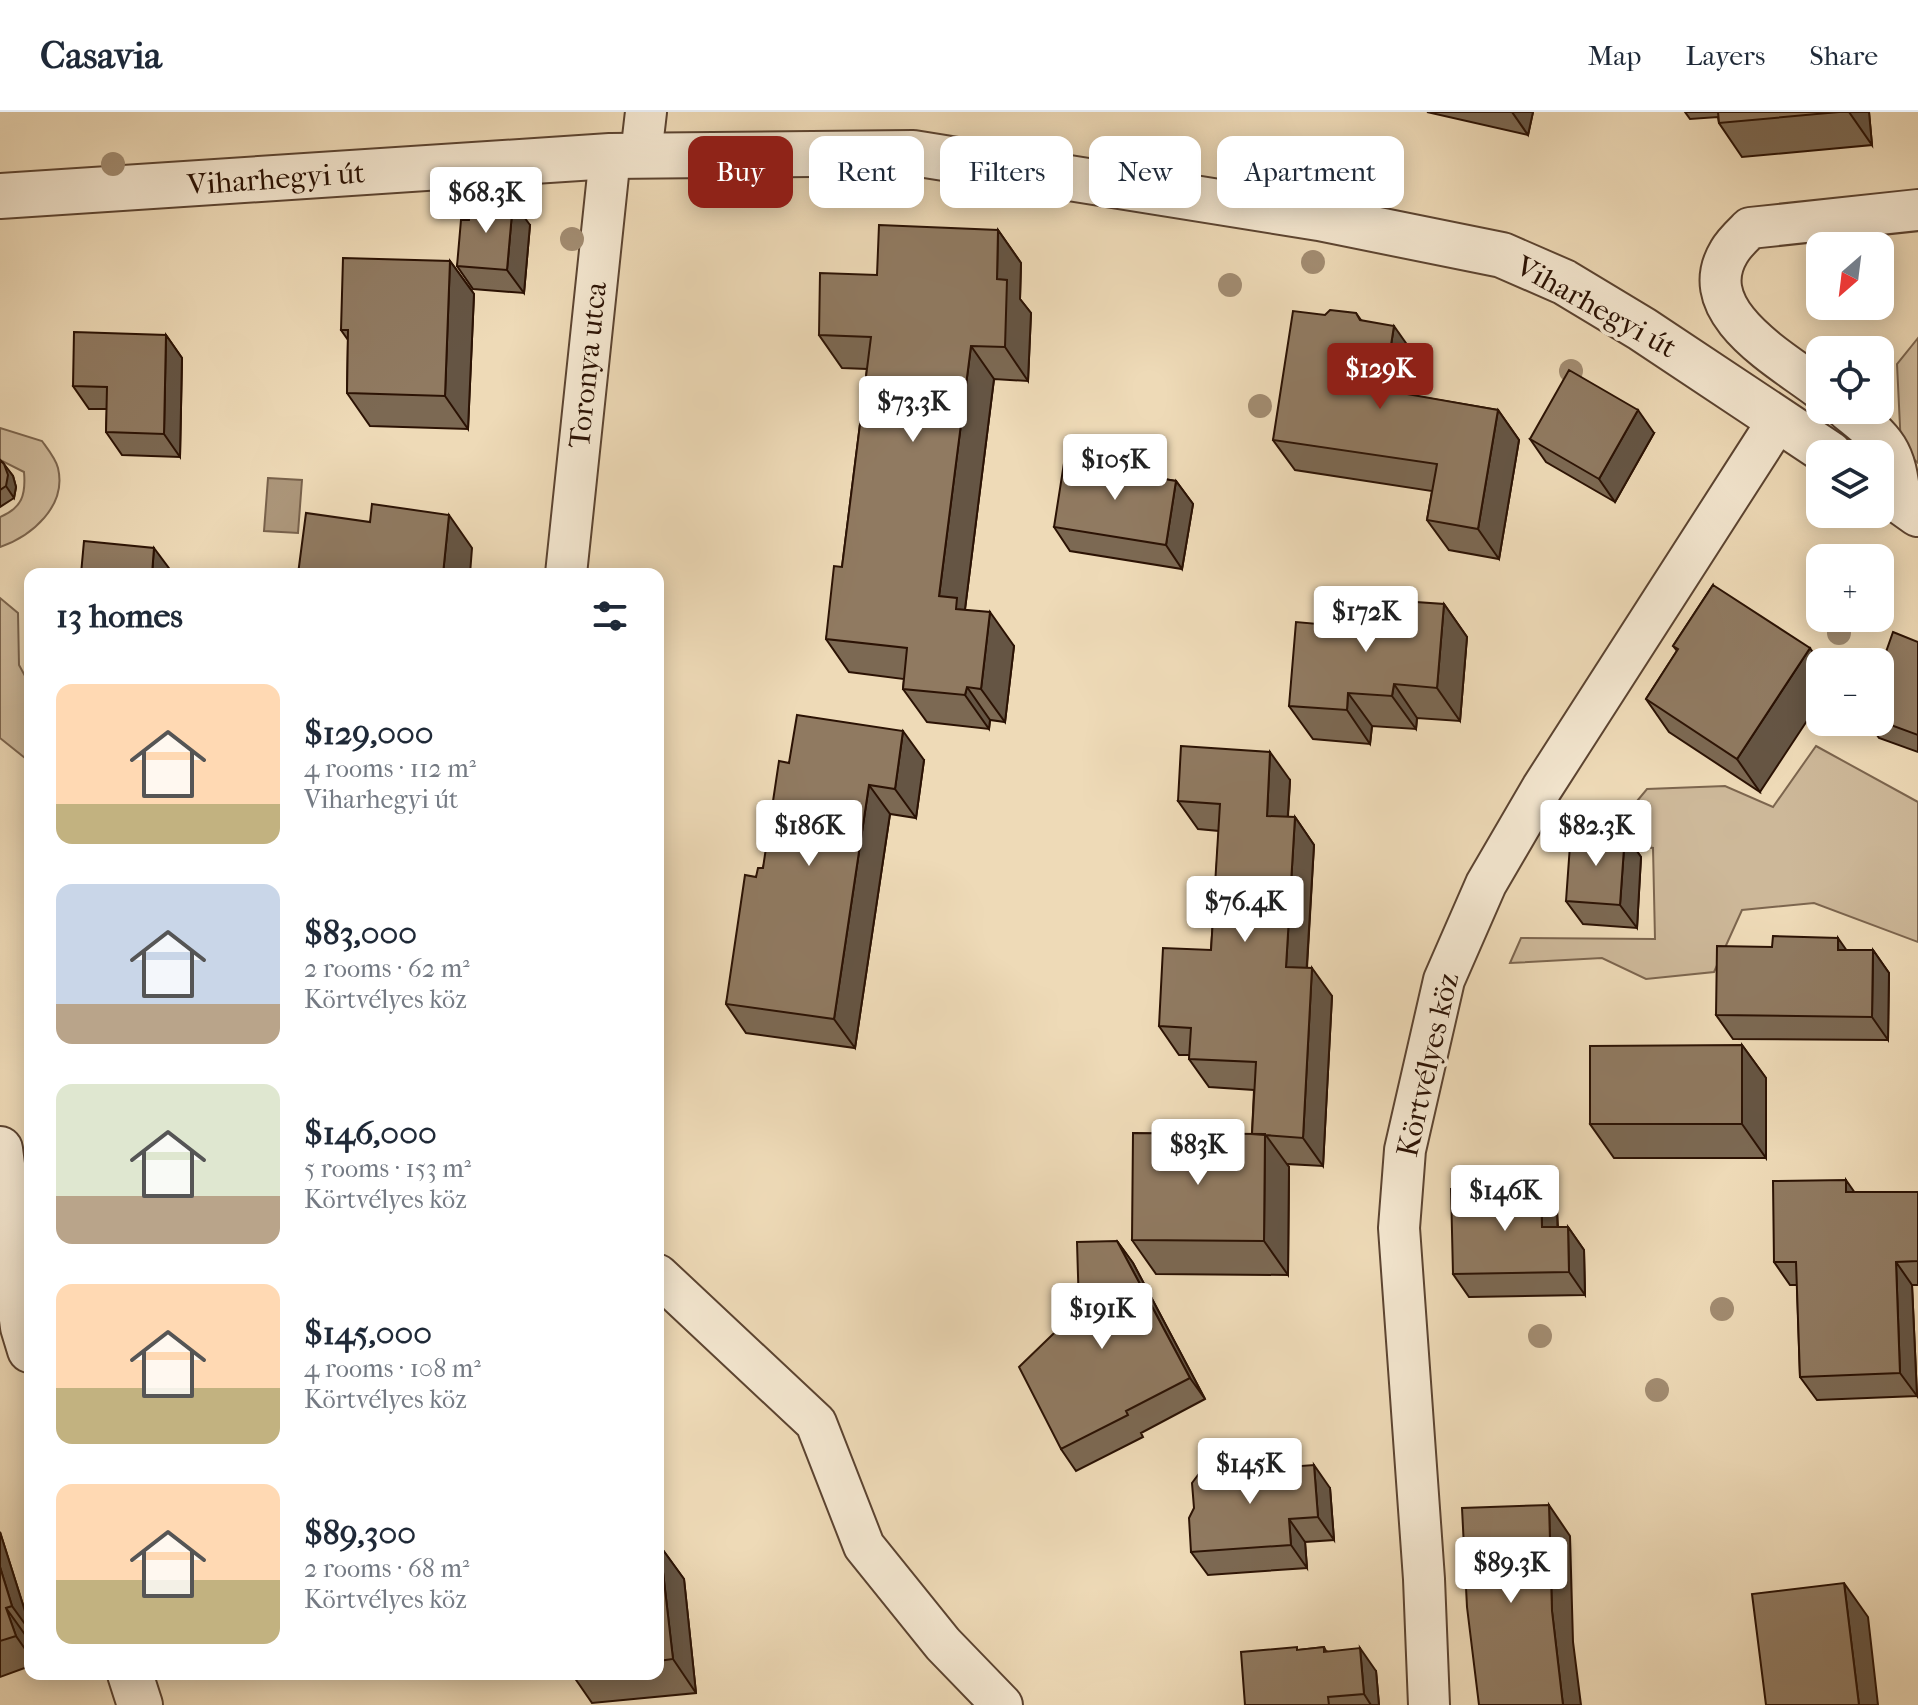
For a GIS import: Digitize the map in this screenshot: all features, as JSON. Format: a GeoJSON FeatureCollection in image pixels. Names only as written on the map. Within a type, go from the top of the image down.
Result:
{"type":"FeatureCollection","features":[{"type":"Feature","properties":{"kind":"street","name":"Toronya utca"},"geometry":{"type":"LineString","coordinates":[[567,568],[625,156],[646,112]]}},
{"type":"Feature","properties":{"kind":"street","name":"Viharhegyi út"},"geometry":{"type":"LineString","coordinates":[[0,196],[625,156],[913,153],[1319,218],[1502,255],[1564,282],[1810,440]]}},
{"type":"Feature","properties":{"kind":"street"},"geometry":{"type":"LineString","coordinates":[[1806,378],[1742,328],[1724,302],[1719,278],[1729,252],[1750,228],[1918,210]]}},
{"type":"Feature","properties":{"kind":"street","name":"Körtvélyes köz"},"geometry":{"type":"LineString","coordinates":[[1429,1705],[1424,1579],[1399,1228],[1405,1150],[1444,980],[1486,884],[1542,788],[1779,419]]}},
{"type":"Feature","properties":{"kind":"street"},"geometry":{"type":"LineString","coordinates":[[1864,424],[1877,434],[1898,468],[1899,501]]}},
{"type":"Feature","properties":{"kind":"street"},"geometry":{"type":"LineString","coordinates":[[0,1149],[24,1330]]}},
{"type":"Feature","properties":{"kind":"street"},"geometry":{"type":"LineString","coordinates":[[664,1281],[816,1423],[864,1546],[943,1644],[1002,1705]]}},
{"type":"Feature","properties":{"kind":"street"},"geometry":{"type":"LineString","coordinates":[[132,1680],[140,1705]]}},
{"type":"Feature","properties":{"kind":"shaded area"},"geometry":{"type":"Polygon","coordinates":[[[1918,338],[1918,463],[1901,447],[1897,364],[1918,338]]]}},
{"type":"Feature","properties":{"kind":"shaded area"},"geometry":{"type":"Polygon","coordinates":[[[0,428],[42,441],[57,465],[59,482],[52,507],[44,518],[24,535],[0,547],[0,517],[21,500],[24,472],[0,460],[0,428]]]}},
{"type":"Feature","properties":{"kind":"shaded area"},"geometry":{"type":"Polygon","coordinates":[[[268,478],[302,480],[298,533],[264,531],[268,478]]]}},
{"type":"Feature","properties":{"kind":"shaded area"},"geometry":{"type":"Polygon","coordinates":[[[0,598],[18,613],[19,665],[24,674],[24,757],[0,738],[0,598]]]}},
{"type":"Feature","properties":{"kind":"shaded area"},"geometry":{"type":"Polygon","coordinates":[[[1816,746],[1918,802],[1918,942],[1814,903],[1742,910],[1714,972],[1646,979],[1602,958],[1510,963],[1521,938],[1655,939],[1653,848],[1577,838],[1575,820],[1623,818],[1647,789],[1725,786],[1773,807],[1816,746]]]}},
{"type":"Feature","properties":{"kind":"building"},"geometry":{"type":"Polygon","coordinates":[[[1718,112],[1839,112],[1719,123],[1718,112]]]}},
{"type":"Feature","properties":{"kind":"building"},"geometry":{"type":"Polygon","coordinates":[[[471,198],[513,202],[507,270],[457,266],[461,220],[469,220],[471,198]]]}},
{"type":"Feature","properties":{"kind":"building"},"geometry":{"type":"Polygon","coordinates":[[[879,225],[998,230],[997,279],[1007,280],[1005,347],[971,346],[939,596],[957,598],[956,609],[990,612],[981,689],[967,687],[965,695],[903,689],[907,648],[826,639],[834,566],[842,567],[871,337],[819,335],[820,273],[877,275],[879,225]]]}},
{"type":"Feature","properties":{"kind":"building"},"geometry":{"type":"Polygon","coordinates":[[[343,258],[450,261],[445,396],[347,393],[348,330],[341,330],[343,258]]]}},
{"type":"Feature","properties":{"kind":"building"},"geometry":{"type":"Polygon","coordinates":[[[1330,310],[1356,313],[1360,320],[1394,326],[1384,390],[1498,410],[1478,529],[1427,520],[1437,464],[1273,440],[1293,311],[1325,315],[1330,310]]]}},
{"type":"Feature","properties":{"kind":"building"},"geometry":{"type":"Polygon","coordinates":[[[74,332],[166,335],[164,434],[106,432],[107,387],[73,386],[74,332]]]}},
{"type":"Feature","properties":{"kind":"building"},"geometry":{"type":"Polygon","coordinates":[[[1569,370],[1638,410],[1599,479],[1530,439],[1569,370]]]}},
{"type":"Feature","properties":{"kind":"building"},"geometry":{"type":"Polygon","coordinates":[[[1103,457],[1142,463],[1140,475],[1176,481],[1166,545],[1054,527],[1064,463],[1101,468],[1103,457]]]}},
{"type":"Feature","properties":{"kind":"building"},"geometry":{"type":"Polygon","coordinates":[[[0,460],[8,475],[6,486],[0,490],[0,460]]]}},
{"type":"Feature","properties":{"kind":"building"},"geometry":{"type":"Polygon","coordinates":[[[372,504],[449,515],[444,568],[299,568],[306,513],[370,522],[372,504]]]}},
{"type":"Feature","properties":{"kind":"building"},"geometry":{"type":"Polygon","coordinates":[[[84,541],[154,548],[152,568],[82,568],[84,541]]]}},
{"type":"Feature","properties":{"kind":"building"},"geometry":{"type":"Polygon","coordinates":[[[1713,585],[1810,648],[1806,648],[1806,654],[1737,759],[1646,699],[1678,649],[1673,646],[1713,585]]]}},
{"type":"Feature","properties":{"kind":"building"},"geometry":{"type":"Polygon","coordinates":[[[1387,600],[1444,604],[1437,688],[1394,684],[1392,696],[1348,693],[1347,710],[1289,706],[1296,622],[1340,626],[1341,609],[1386,612],[1387,600]]]}},
{"type":"Feature","properties":{"kind":"building"},"geometry":{"type":"Polygon","coordinates":[[[1893,632],[1918,642],[1918,735],[1894,726],[1894,648],[1887,648],[1893,632]]]}},
{"type":"Feature","properties":{"kind":"building"},"geometry":{"type":"Polygon","coordinates":[[[797,715],[903,731],[895,789],[869,785],[834,1019],[726,1004],[745,875],[756,877],[758,868],[763,868],[779,761],[789,763],[797,715]]]}},
{"type":"Feature","properties":{"kind":"building"},"geometry":{"type":"Polygon","coordinates":[[[1181,746],[1270,752],[1267,816],[1295,817],[1286,967],[1312,968],[1303,1138],[1252,1134],[1256,1062],[1189,1059],[1191,1028],[1159,1026],[1163,948],[1211,950],[1220,804],[1178,801],[1181,746]]]}},
{"type":"Feature","properties":{"kind":"building"},"geometry":{"type":"Polygon","coordinates":[[[1571,831],[1625,834],[1620,905],[1566,901],[1571,831]]]}},
{"type":"Feature","properties":{"kind":"building"},"geometry":{"type":"Polygon","coordinates":[[[1773,936],[1838,938],[1838,950],[1873,950],[1872,1017],[1716,1015],[1717,946],[1772,947],[1773,936]]]}},
{"type":"Feature","properties":{"kind":"building"},"geometry":{"type":"Polygon","coordinates":[[[1742,1045],[1742,1124],[1590,1124],[1590,1046],[1742,1045]]]}},
{"type":"Feature","properties":{"kind":"building"},"geometry":{"type":"Polygon","coordinates":[[[1133,1133],[1265,1134],[1264,1241],[1132,1240],[1133,1133]]]}},
{"type":"Feature","properties":{"kind":"building"},"geometry":{"type":"Polygon","coordinates":[[[1846,1180],[1846,1192],[1918,1192],[1918,1261],[1896,1262],[1900,1373],[1800,1377],[1796,1262],[1774,1262],[1773,1181],[1846,1180]]]}},
{"type":"Feature","properties":{"kind":"building"},"geometry":{"type":"Polygon","coordinates":[[[1541,1187],[1542,1227],[1568,1227],[1569,1272],[1453,1274],[1451,1189],[1541,1187]]]}},
{"type":"Feature","properties":{"kind":"building"},"geometry":{"type":"Polygon","coordinates":[[[1117,1241],[1190,1378],[1126,1411],[1128,1415],[1061,1449],[1019,1367],[1079,1309],[1077,1242],[1117,1241]]]}},
{"type":"Feature","properties":{"kind":"building"},"geometry":{"type":"Polygon","coordinates":[[[1314,1465],[1318,1517],[1289,1519],[1291,1545],[1191,1552],[1189,1518],[1194,1508],[1192,1483],[1204,1467],[1240,1466],[1244,1470],[1314,1465]]]}},
{"type":"Feature","properties":{"kind":"building"},"geometry":{"type":"Polygon","coordinates":[[[1549,1505],[1552,1611],[1563,1705],[1479,1705],[1467,1607],[1462,1508],[1549,1505]]]}},
{"type":"Feature","properties":{"kind":"building"},"geometry":{"type":"Polygon","coordinates":[[[0,1567],[12,1606],[6,1608],[16,1636],[0,1641],[0,1567]]]}},
{"type":"Feature","properties":{"kind":"building"},"geometry":{"type":"Polygon","coordinates":[[[664,1581],[673,1659],[664,1660],[664,1581]]]}},
{"type":"Feature","properties":{"kind":"building"},"geometry":{"type":"Polygon","coordinates":[[[1844,1583],[1859,1705],[1766,1705],[1752,1594],[1844,1583]]]}},
{"type":"Feature","properties":{"kind":"building"},"geometry":{"type":"Polygon","coordinates":[[[1297,1647],[1297,1650],[1324,1647],[1324,1652],[1360,1648],[1364,1694],[1328,1697],[1329,1705],[1245,1705],[1241,1652],[1297,1647]]]}}]}
